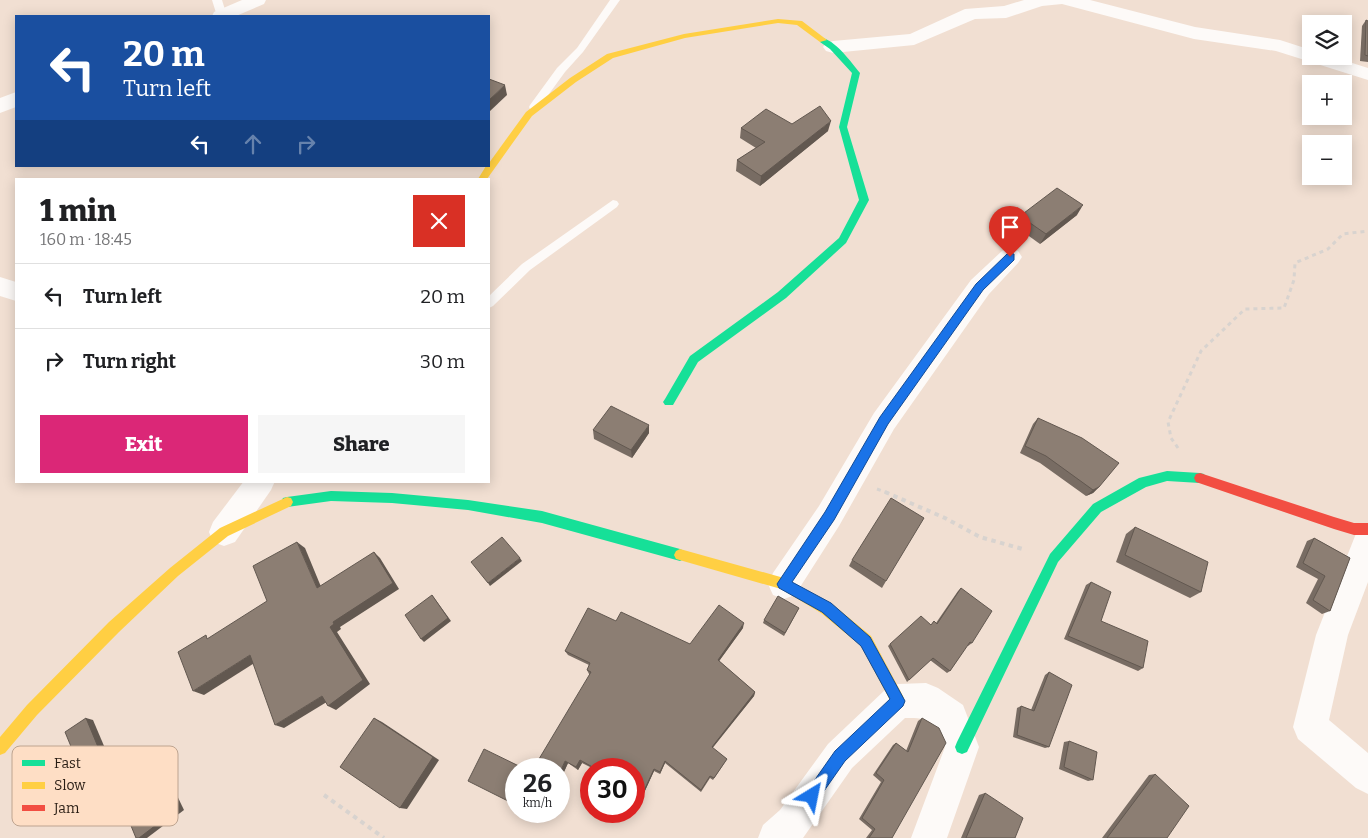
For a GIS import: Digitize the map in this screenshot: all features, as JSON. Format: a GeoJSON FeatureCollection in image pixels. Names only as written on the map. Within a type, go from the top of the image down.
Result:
{"type":"FeatureCollection","features":[{"type":"Feature","properties":{"kind":"street"},"geometry":{"type":"LineString","coordinates":[[224,15],[257,0]]}},
{"type":"Feature","properties":{"kind":"street"},"geometry":{"type":"LineString","coordinates":[[832,46],[914,39],[972,13],[1006,12],[1040,1],[1056,0]]}},
{"type":"Feature","properties":{"kind":"street"},"geometry":{"type":"LineString","coordinates":[[1068,0],[1194,33],[1280,46],[1368,74]]}},
{"type":"Feature","properties":{"kind":"street"},"geometry":{"type":"LineString","coordinates":[[483,178],[529,114],[573,80],[610,56],[684,36],[778,21],[799,23],[832,46],[856,73],[843,127],[864,200],[843,240],[782,295],[694,359],[669,402]]}},
{"type":"Feature","properties":{"kind":"street"},"geometry":{"type":"LineString","coordinates":[[0,106],[15,99]]}},
{"type":"Feature","properties":{"kind":"street"},"geometry":{"type":"LineString","coordinates":[[784,584],[829,516],[884,421],[980,287],[1010,257]]}},
{"type":"Feature","properties":{"kind":"street"},"geometry":{"type":"LineString","coordinates":[[0,286],[15,292]]}},
{"type":"Feature","properties":{"kind":"street"},"geometry":{"type":"LineString","coordinates":[[929,838],[962,747],[1054,558],[1097,508],[1143,482],[1167,476],[1199,478],[1334,523],[1354,529],[1368,529]]}},
{"type":"Feature","properties":{"kind":"street"},"geometry":{"type":"LineString","coordinates":[[224,532],[260,483]]}},
{"type":"Feature","properties":{"kind":"street"},"geometry":{"type":"LineString","coordinates":[[0,748],[32,710],[114,627],[174,572],[224,532],[286,502],[332,496],[392,498],[468,505],[542,517],[784,584],[826,608],[866,641],[898,701]]}},
{"type":"Feature","properties":{"kind":"street"},"geometry":{"type":"LineString","coordinates":[[1368,542],[1332,635],[1310,727],[1368,776]]}},
{"type":"Feature","properties":{"kind":"street"},"geometry":{"type":"LineString","coordinates":[[776,838],[793,823],[840,756],[898,701],[926,700],[951,717],[962,747]]}},
{"type":"Feature","properties":{"kind":"lane"},"geometry":{"type":"LineString","coordinates":[[216,0],[222,15]]}},
{"type":"Feature","properties":{"kind":"lane"},"geometry":{"type":"LineString","coordinates":[[529,114],[561,70],[580,50],[615,0]]}},
{"type":"Feature","properties":{"kind":"lane"},"geometry":{"type":"LineString","coordinates":[[490,302],[526,267],[613,204]]}},
{"type":"Feature","properties":{"kind":"lane"},"geometry":{"type":"LineString","coordinates":[[332,496],[342,483]]}},
{"type":"Feature","properties":{"kind":"path"},"geometry":{"type":"LineString","coordinates":[[1167,476],[1182,463],[1178,446],[1171,438],[1168,422],[1201,351],[1244,309],[1284,308],[1294,280],[1295,263],[1328,249],[1343,234],[1368,231]]}},
{"type":"Feature","properties":{"kind":"path"},"geometry":{"type":"LineString","coordinates":[[852,477],[915,507],[945,518],[980,537],[1054,558]]}},
{"type":"Feature","properties":{"kind":"path"},"geometry":{"type":"LineString","coordinates":[[324,795],[384,838]]}},
{"type":"Feature","properties":{"kind":"building"},"geometry":{"type":"Polygon","coordinates":[[[1366,20],[1368,21],[1368,56],[1365,55],[1366,20]]]}},
{"type":"Feature","properties":{"kind":"building"},"geometry":{"type":"Polygon","coordinates":[[[490,79],[505,85],[490,99],[490,79]]]}},
{"type":"Feature","properties":{"kind":"building"},"geometry":{"type":"Polygon","coordinates":[[[820,106],[831,121],[761,176],[737,160],[765,142],[741,128],[766,109],[792,124],[820,106]]]}},
{"type":"Feature","properties":{"kind":"building"},"geometry":{"type":"Polygon","coordinates":[[[1057,188],[1083,205],[1046,234],[1020,216],[1057,188]]]}},
{"type":"Feature","properties":{"kind":"building"},"geometry":{"type":"Polygon","coordinates":[[[611,406],[649,425],[631,450],[593,430],[611,406]]]}},
{"type":"Feature","properties":{"kind":"building"},"geometry":{"type":"Polygon","coordinates":[[[1038,418],[1082,438],[1119,463],[1099,487],[1093,490],[1046,456],[1025,446],[1038,418]]]}},
{"type":"Feature","properties":{"kind":"building"},"geometry":{"type":"Polygon","coordinates":[[[891,498],[924,518],[886,581],[852,560],[891,498]]]}},
{"type":"Feature","properties":{"kind":"building"},"geometry":{"type":"Polygon","coordinates":[[[1135,527],[1208,562],[1201,592],[1125,555],[1135,527]]]}},
{"type":"Feature","properties":{"kind":"building"},"geometry":{"type":"Polygon","coordinates":[[[502,537],[520,558],[488,583],[471,562],[502,537]]]}},
{"type":"Feature","properties":{"kind":"building"},"geometry":{"type":"Polygon","coordinates":[[[1314,538],[1350,558],[1330,611],[1313,600],[1325,576],[1303,563],[1314,538]]]}},
{"type":"Feature","properties":{"kind":"building"},"geometry":{"type":"Polygon","coordinates":[[[297,542],[317,588],[374,552],[393,583],[333,622],[334,624],[330,627],[363,680],[328,706],[322,696],[275,725],[250,655],[193,691],[178,652],[206,635],[207,639],[267,601],[253,566],[297,542]]]}},
{"type":"Feature","properties":{"kind":"building"},"geometry":{"type":"Polygon","coordinates":[[[1091,582],[1111,592],[1101,621],[1148,641],[1143,668],[1068,636],[1091,582]]]}},
{"type":"Feature","properties":{"kind":"building"},"geometry":{"type":"Polygon","coordinates":[[[961,588],[992,611],[972,643],[970,642],[950,671],[933,658],[909,680],[890,644],[921,616],[931,625],[934,621],[937,624],[961,588]]]}},
{"type":"Feature","properties":{"kind":"building"},"geometry":{"type":"Polygon","coordinates":[[[432,595],[448,618],[421,639],[405,615],[432,595]]]}},
{"type":"Feature","properties":{"kind":"building"},"geometry":{"type":"Polygon","coordinates":[[[778,596],[799,608],[785,633],[764,620],[778,596]]]}},
{"type":"Feature","properties":{"kind":"building"},"geometry":{"type":"Polygon","coordinates":[[[719,605],[744,623],[718,660],[755,692],[712,747],[727,759],[714,778],[710,776],[701,790],[665,761],[660,772],[654,769],[645,789],[645,758],[580,758],[576,767],[570,764],[570,758],[540,758],[591,672],[587,670],[590,663],[565,651],[588,608],[616,621],[621,612],[690,644],[719,605]]]}},
{"type":"Feature","properties":{"kind":"building"},"geometry":{"type":"Polygon","coordinates":[[[1049,672],[1072,685],[1049,747],[1017,735],[1021,706],[1034,711],[1049,672]]]}},
{"type":"Feature","properties":{"kind":"building"},"geometry":{"type":"Polygon","coordinates":[[[86,718],[98,746],[71,746],[65,732],[86,718]]]}},
{"type":"Feature","properties":{"kind":"building"},"geometry":{"type":"Polygon","coordinates":[[[374,718],[433,757],[400,808],[340,767],[374,718]]]}},
{"type":"Feature","properties":{"kind":"building"},"geometry":{"type":"Polygon","coordinates":[[[922,718],[939,728],[946,743],[892,838],[869,838],[875,829],[862,818],[884,780],[876,773],[896,743],[908,752],[922,718]]]}},
{"type":"Feature","properties":{"kind":"building"},"geometry":{"type":"Polygon","coordinates":[[[1069,741],[1097,752],[1093,780],[1064,767],[1069,741]]]}},
{"type":"Feature","properties":{"kind":"building"},"geometry":{"type":"Polygon","coordinates":[[[484,749],[505,759],[505,800],[468,781],[484,749]]]}},
{"type":"Feature","properties":{"kind":"building"},"geometry":{"type":"Polygon","coordinates":[[[1155,774],[1189,806],[1167,838],[1107,838],[1155,774]]]}},
{"type":"Feature","properties":{"kind":"building"},"geometry":{"type":"Polygon","coordinates":[[[985,793],[1023,818],[1015,838],[966,838],[985,793]]]}},
{"type":"Feature","properties":{"kind":"building"},"geometry":{"type":"Polygon","coordinates":[[[131,826],[155,826],[139,838],[136,838],[131,826]]]}},
{"type":"Feature","properties":{"kind":"traffic: fast"},"geometry":{"type":"LineString","coordinates":[[669,402],[694,359],[782,295],[843,240],[864,200],[843,127],[856,73],[833,47],[823,40]]}},
{"type":"Feature","properties":{"kind":"traffic: fast"},"geometry":{"type":"LineString","coordinates":[[962,747],[1054,558],[1097,508],[1143,482],[1167,476],[1200,478]]}},
{"type":"Feature","properties":{"kind":"traffic: fast"},"geometry":{"type":"LineString","coordinates":[[287,502],[331,496],[392,498],[468,505],[542,517],[680,555]]}},
{"type":"Feature","properties":{"kind":"traffic: slow"},"geometry":{"type":"LineString","coordinates":[[483,178],[529,114],[573,80],[610,56],[684,36],[778,21],[799,23],[823,40]]}},
{"type":"Feature","properties":{"kind":"traffic: slow"},"geometry":{"type":"LineString","coordinates":[[0,748],[32,710],[114,627],[174,572],[224,532],[287,502]]}},
{"type":"Feature","properties":{"kind":"traffic: slow"},"geometry":{"type":"LineString","coordinates":[[680,555],[784,584],[826,608],[866,641],[898,701]]}},
{"type":"Feature","properties":{"kind":"traffic: jam"},"geometry":{"type":"LineString","coordinates":[[1200,478],[1334,523],[1354,529],[1368,529]]}},
{"type":"Feature","properties":{"kind":"route"},"geometry":{"type":"LineString","coordinates":[[812,796],[840,756],[898,701],[866,641],[826,608],[784,584],[829,516],[884,421],[980,287],[1010,257]]}}]}
